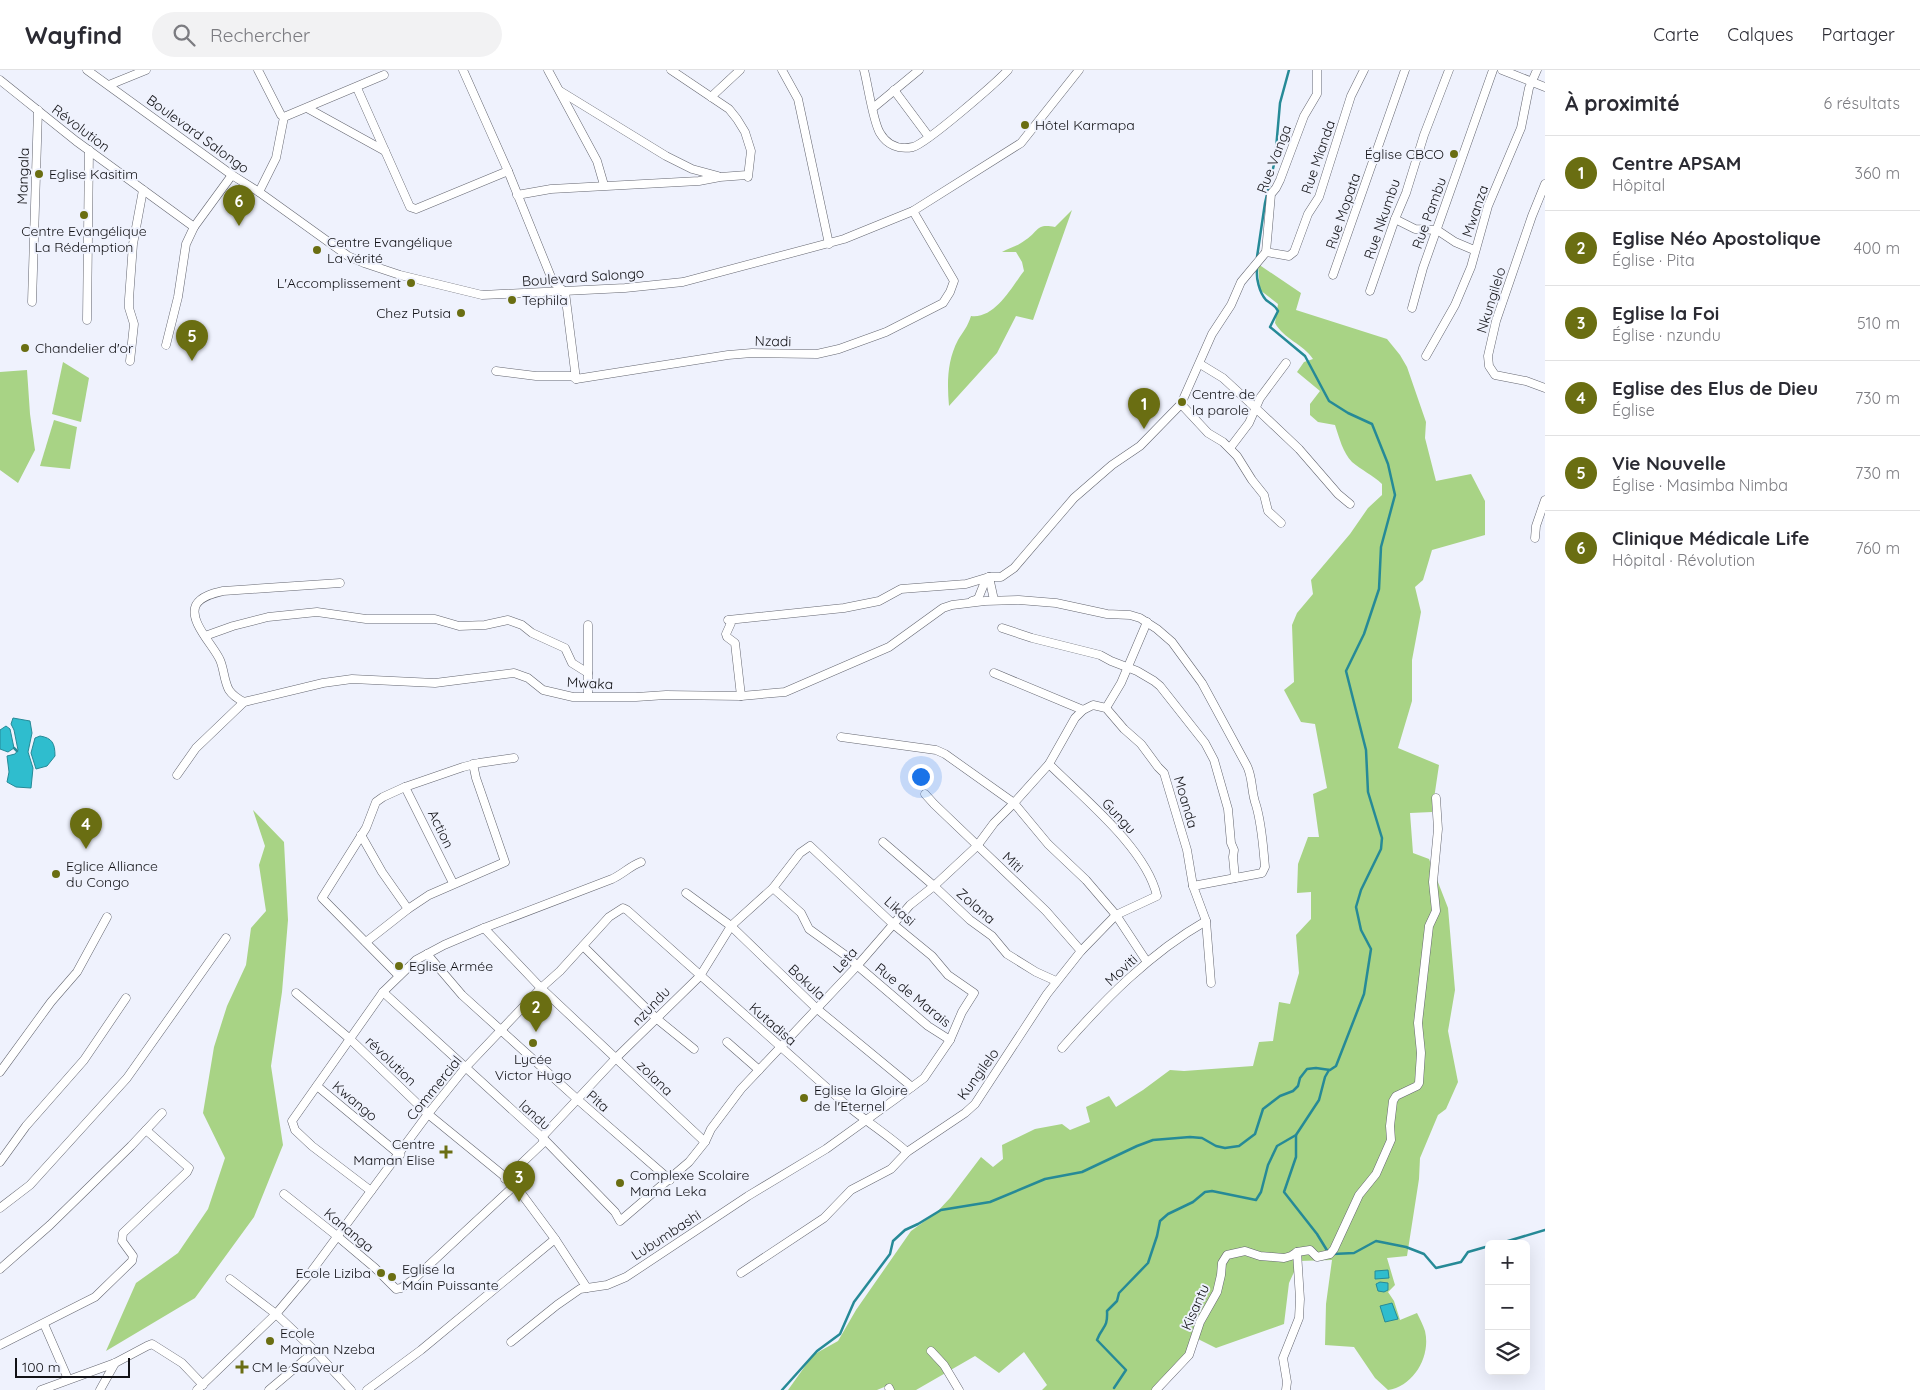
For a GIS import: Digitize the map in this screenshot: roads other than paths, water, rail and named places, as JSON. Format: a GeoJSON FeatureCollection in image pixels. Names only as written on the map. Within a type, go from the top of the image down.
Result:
{"type":"FeatureCollection","features":[{"type":"Feature","properties":{"kind":"street","name":"Boulevard Salongo"},"geometry":{"type":"LineString","coordinates":[[87,70],[334,247],[364,263],[407,277],[482,295],[565,292],[682,282],[829,244],[898,218],[913,211],[1021,143],[1079,70]]}},
{"type":"Feature","properties":{"kind":"street"},"geometry":{"type":"LineString","coordinates":[[109,85],[146,70]]}},
{"type":"Feature","properties":{"kind":"street"},"geometry":{"type":"LineString","coordinates":[[258,70],[281,115],[284,117]]}},
{"type":"Feature","properties":{"kind":"street"},"geometry":{"type":"LineString","coordinates":[[463,70],[508,171],[553,282],[565,292],[576,379]]}},
{"type":"Feature","properties":{"kind":"street"},"geometry":{"type":"LineString","coordinates":[[548,70],[597,161],[604,185]]}},
{"type":"Feature","properties":{"kind":"street"},"geometry":{"type":"LineString","coordinates":[[517,195],[550,189],[699,182],[720,177],[748,176],[751,151],[745,132],[729,108],[671,70]]}},
{"type":"Feature","properties":{"kind":"street"},"geometry":{"type":"LineString","coordinates":[[711,98],[740,70]]}},
{"type":"Feature","properties":{"kind":"street"},"geometry":{"type":"LineString","coordinates":[[782,70],[798,99],[829,244]]}},
{"type":"Feature","properties":{"kind":"street"},"geometry":{"type":"LineString","coordinates":[[864,70],[879,132],[888,143],[904,148],[914,146],[929,137],[1008,70]]}},
{"type":"Feature","properties":{"kind":"street"},"geometry":{"type":"LineString","coordinates":[[873,108],[919,70]]}},
{"type":"Feature","properties":{"kind":"street","name":"Rue Vanga"},"geometry":{"type":"LineString","coordinates":[[1266,252],[1271,194],[1276,188],[1304,116],[1317,94],[1317,70]]}},
{"type":"Feature","properties":{"kind":"street","name":"Rue Mianda"},"geometry":{"type":"LineString","coordinates":[[1266,252],[1289,256],[1294,252],[1305,222],[1318,197],[1352,96],[1364,70]]}},
{"type":"Feature","properties":{"kind":"street","name":"Rue Mopata"},"geometry":{"type":"LineString","coordinates":[[1333,275],[1405,70]]}},
{"type":"Feature","properties":{"kind":"street","name":"Rue Nkumbu"},"geometry":{"type":"LineString","coordinates":[[1370,291],[1406,193],[1424,135],[1449,70]]}},
{"type":"Feature","properties":{"kind":"street","name":"Rue Pambu"},"geometry":{"type":"LineString","coordinates":[[1412,308],[1423,268],[1493,70]]}},
{"type":"Feature","properties":{"kind":"street"},"geometry":{"type":"LineString","coordinates":[[1502,70],[1545,87]]}},
{"type":"Feature","properties":{"kind":"street","name":"Mwanza"},"geometry":{"type":"LineString","coordinates":[[1426,356],[1455,305],[1471,267],[1474,250],[1488,206],[1521,128],[1529,88],[1537,70]]}},
{"type":"Feature","properties":{"kind":"street"},"geometry":{"type":"LineString","coordinates":[[284,117],[384,75]]}},
{"type":"Feature","properties":{"kind":"street","name":"Révolution"},"geometry":{"type":"LineString","coordinates":[[0,80],[12,87],[89,150],[194,227]]}},
{"type":"Feature","properties":{"kind":"street"},"geometry":{"type":"LineString","coordinates":[[356,88],[412,209],[508,171]]}},
{"type":"Feature","properties":{"kind":"street"},"geometry":{"type":"LineString","coordinates":[[894,90],[929,137]]}},
{"type":"Feature","properties":{"kind":"street"},"geometry":{"type":"LineString","coordinates":[[560,91],[666,156],[692,169],[720,177]]}},
{"type":"Feature","properties":{"kind":"street"},"geometry":{"type":"LineString","coordinates":[[307,108],[385,151]]}},
{"type":"Feature","properties":{"kind":"street","name":"Mangala"},"geometry":{"type":"LineString","coordinates":[[32,302],[38,110]]}},
{"type":"Feature","properties":{"kind":"street"},"geometry":{"type":"LineString","coordinates":[[259,192],[279,151],[284,117]]}},
{"type":"Feature","properties":{"kind":"street"},"geometry":{"type":"LineString","coordinates":[[87,320],[89,150]]}},
{"type":"Feature","properties":{"kind":"street"},"geometry":{"type":"LineString","coordinates":[[166,345],[178,297],[186,244],[194,227],[232,175]]}},
{"type":"Feature","properties":{"kind":"street","name":"Nkungilelo"},"geometry":{"type":"LineString","coordinates":[[1545,184],[1496,321],[1488,356],[1489,366],[1496,375],[1526,381],[1545,388]]}},
{"type":"Feature","properties":{"kind":"street"},"geometry":{"type":"LineString","coordinates":[[130,361],[134,324],[129,308],[133,244],[144,190]]}},
{"type":"Feature","properties":{"kind":"street","name":"Nzadi"},"geometry":{"type":"LineString","coordinates":[[576,379],[739,354],[817,354],[839,349],[886,332],[943,303],[954,281],[913,211]]}},
{"type":"Feature","properties":{"kind":"street"},"geometry":{"type":"LineString","coordinates":[[1395,220],[1415,229],[1437,230],[1455,242],[1474,250]]}},
{"type":"Feature","properties":{"kind":"street"},"geometry":{"type":"LineString","coordinates":[[742,696],[735,643],[726,634],[731,624],[728,620],[844,608],[879,601],[900,589],[966,584],[989,577],[1002,578],[1014,568],[1074,498],[1112,465],[1140,446],[1181,404],[1212,334],[1231,305],[1241,282],[1266,252]]}},
{"type":"Feature","properties":{"kind":"street"},"geometry":{"type":"LineString","coordinates":[[1230,448],[1249,423],[1260,398],[1286,363]]}},
{"type":"Feature","properties":{"kind":"street"},"geometry":{"type":"LineString","coordinates":[[1200,364],[1223,378],[1299,449],[1338,494],[1350,504]]}},
{"type":"Feature","properties":{"kind":"street"},"geometry":{"type":"LineString","coordinates":[[496,371],[536,376],[572,376],[576,379]]}},
{"type":"Feature","properties":{"kind":"street"},"geometry":{"type":"LineString","coordinates":[[1181,404],[1208,433],[1230,448],[1237,456],[1264,495],[1268,511],[1281,523]]}},
{"type":"Feature","properties":{"kind":"street"},"geometry":{"type":"LineString","coordinates":[[1535,538],[1536,526],[1545,500]]}},
{"type":"Feature","properties":{"kind":"street"},"geometry":{"type":"LineString","coordinates":[[989,577],[994,600]]}},
{"type":"Feature","properties":{"kind":"street"},"geometry":{"type":"LineString","coordinates":[[960,605],[978,599],[989,577]]}},
{"type":"Feature","properties":{"kind":"street"},"geometry":{"type":"LineString","coordinates":[[177,775],[196,748],[244,702],[236,698],[229,690],[220,660],[195,619],[195,607],[200,599],[223,591],[340,583]]}},
{"type":"Feature","properties":{"kind":"street"},"geometry":{"type":"LineString","coordinates":[[960,605],[994,600],[1019,600],[1056,603],[1107,614],[1130,615],[1147,622],[1165,634],[1172,642],[1202,684],[1251,774],[1259,814],[1265,867],[1262,873],[1193,886]]}},
{"type":"Feature","properties":{"kind":"street","name":"Mwaka"},"geometry":{"type":"LineString","coordinates":[[244,702],[323,683],[352,679],[435,683],[514,673],[528,678],[543,690],[573,697],[742,696],[785,692],[812,682],[888,647],[942,608],[960,605]]}},
{"type":"Feature","properties":{"kind":"street"},"geometry":{"type":"LineString","coordinates":[[205,636],[268,617],[317,612],[347,618],[435,619],[459,626],[485,625],[508,620],[522,625],[532,633],[565,648],[572,663],[588,673]]}},
{"type":"Feature","properties":{"kind":"street"},"geometry":{"type":"LineString","coordinates":[[994,672],[1083,710],[1093,705],[1106,708],[1121,683],[1147,622]]}},
{"type":"Feature","properties":{"kind":"street"},"geometry":{"type":"LineString","coordinates":[[588,625],[588,696]]}},
{"type":"Feature","properties":{"kind":"street"},"geometry":{"type":"LineString","coordinates":[[1002,628],[1032,638],[1100,655],[1126,668],[1137,671],[1154,681],[1205,743],[1214,760],[1225,795],[1231,843],[1234,850],[1235,878]]}},
{"type":"Feature","properties":{"kind":"street","name":"Moanda"},"geometry":{"type":"LineString","coordinates":[[1106,708],[1124,729],[1141,744],[1164,773],[1187,850],[1193,886],[1206,921],[1210,950],[1211,983]]}},
{"type":"Feature","properties":{"kind":"street","name":"Leta"},"geometry":{"type":"LineString","coordinates":[[620,1221],[690,1162],[705,1142],[722,1113],[759,1070],[857,966],[910,905],[934,886],[977,846],[994,822],[1049,764],[1075,718],[1083,710]]}},
{"type":"Feature","properties":{"kind":"street"},"geometry":{"type":"LineString","coordinates":[[841,738],[936,750],[945,754],[1014,803],[1048,844],[1086,880],[1116,915],[1147,962]]}},
{"type":"Feature","properties":{"kind":"street"},"geometry":{"type":"LineString","coordinates":[[399,976],[322,898],[366,828],[376,802],[406,787],[473,764],[514,758]]}},
{"type":"Feature","properties":{"kind":"street"},"geometry":{"type":"LineString","coordinates":[[366,942],[429,894],[505,862],[473,764]]}},
{"type":"Feature","properties":{"kind":"street","name":"Gungu"},"geometry":{"type":"LineString","coordinates":[[1049,764],[1100,813],[1133,850],[1157,896]]}},
{"type":"Feature","properties":{"kind":"street","name":"Action"},"geometry":{"type":"LineString","coordinates":[[406,787],[453,883]]}},
{"type":"Feature","properties":{"kind":"street","name":"Miti"},"geometry":{"type":"LineString","coordinates":[[925,794],[1046,911],[1081,951]]}},
{"type":"Feature","properties":{"kind":"street"},"geometry":{"type":"LineString","coordinates":[[1286,1390],[1284,1358],[1299,1318],[1300,1299],[1297,1252],[1310,1250],[1317,1257],[1330,1254],[1334,1249],[1359,1195],[1374,1178],[1391,1140],[1392,1101],[1396,1096],[1417,1086],[1419,1083],[1421,1053],[1418,1023],[1429,926],[1436,911],[1433,882],[1438,829],[1436,798]]}},
{"type":"Feature","properties":{"kind":"street"},"geometry":{"type":"LineString","coordinates":[[361,835],[382,872],[408,909]]}},
{"type":"Feature","properties":{"kind":"street","name":"Zolana"},"geometry":{"type":"LineString","coordinates":[[883,842],[970,920],[992,936],[1007,954],[1036,972],[1056,981]]}},
{"type":"Feature","properties":{"kind":"street","name":"nzundu"},"geometry":{"type":"LineString","coordinates":[[505,1179],[544,1142],[542,1137],[616,1058],[657,1019],[675,998],[700,976],[730,926],[773,888],[800,853],[810,846]]}},
{"type":"Feature","properties":{"kind":"street","name":"Likasi"},"geometry":{"type":"LineString","coordinates":[[810,846],[893,924],[932,956],[948,975],[974,993]]}},
{"type":"Feature","properties":{"kind":"street"},"geometry":{"type":"LineString","coordinates":[[371,1191],[312,1146],[292,1125],[294,1118],[383,992],[416,960],[427,954],[484,928],[619,876],[632,865],[641,862]]}},
{"type":"Feature","properties":{"kind":"street","name":"Rue de Marais"},"geometry":{"type":"LineString","coordinates":[[773,888],[801,913],[809,929],[857,966],[928,1026],[950,1040]]}},
{"type":"Feature","properties":{"kind":"street","name":"Bokula"},"geometry":{"type":"LineString","coordinates":[[686,893],[730,926],[816,1008],[912,1087]]}},
{"type":"Feature","properties":{"kind":"street","name":"Kungilelo"},"geometry":{"type":"LineString","coordinates":[[741,1272],[824,1218],[851,1190],[891,1169],[907,1152],[965,1113],[975,1104],[1056,981],[1081,951],[1116,915],[1157,896]]}},
{"type":"Feature","properties":{"kind":"street","name":"Commercial"},"geometry":{"type":"LineString","coordinates":[[200,1388],[276,1314],[465,1068],[560,971],[609,917],[620,909],[627,910]]}},
{"type":"Feature","properties":{"kind":"street","name":"Kutadisa"},"geometry":{"type":"LineString","coordinates":[[627,910],[865,1121],[878,1127],[907,1152]]}},
{"type":"Feature","properties":{"kind":"street"},"geometry":{"type":"LineString","coordinates":[[0,1072],[51,1002],[77,972],[107,916]]}},
{"type":"Feature","properties":{"kind":"street","name":"Moviti"},"geometry":{"type":"LineString","coordinates":[[1062,1048],[1094,1012],[1147,962],[1187,932],[1206,921]]}},
{"type":"Feature","properties":{"kind":"street","name":"zolana"},"geometry":{"type":"LineString","coordinates":[[484,928],[542,988],[705,1142]]}},
{"type":"Feature","properties":{"kind":"street"},"geometry":{"type":"LineString","coordinates":[[0,1208],[30,1185],[127,1078],[226,938]]}},
{"type":"Feature","properties":{"kind":"street"},"geometry":{"type":"LineString","coordinates":[[583,946],[657,1019],[694,1050]]}},
{"type":"Feature","properties":{"kind":"street","name":"Pita"},"geometry":{"type":"LineString","coordinates":[[427,954],[451,984],[501,1031],[670,1180]]}},
{"type":"Feature","properties":{"kind":"street","name":"landu"},"geometry":{"type":"LineString","coordinates":[[383,992],[542,1137],[615,1212],[620,1221]]}},
{"type":"Feature","properties":{"kind":"street","name":"révolution"},"geometry":{"type":"LineString","coordinates":[[296,993],[350,1039],[428,1114],[505,1179],[516,1185]]}},
{"type":"Feature","properties":{"kind":"street","name":"Lubumbashi"},"geometry":{"type":"LineString","coordinates":[[511,1342],[557,1304],[580,1289],[607,1286],[626,1277],[748,1196],[826,1149],[924,1078],[950,1040],[962,1012],[974,993]]}},
{"type":"Feature","properties":{"kind":"street"},"geometry":{"type":"LineString","coordinates":[[0,1162],[26,1126],[84,1060],[126,998]]}},
{"type":"Feature","properties":{"kind":"street"},"geometry":{"type":"LineString","coordinates":[[727,1042],[759,1070]]}},
{"type":"Feature","properties":{"kind":"street","name":"Kwango"},"geometry":{"type":"LineString","coordinates":[[317,1086],[400,1155]]}},
{"type":"Feature","properties":{"kind":"street"},"geometry":{"type":"LineString","coordinates":[[0,1269],[50,1225],[162,1113]]}},
{"type":"Feature","properties":{"kind":"street"},"geometry":{"type":"LineString","coordinates":[[0,1345],[95,1297],[133,1258],[122,1241],[123,1233],[189,1168],[146,1130]]}},
{"type":"Feature","properties":{"kind":"street"},"geometry":{"type":"LineString","coordinates":[[516,1185],[587,1288]]}},
{"type":"Feature","properties":{"kind":"street","name":"Kananga"},"geometry":{"type":"LineString","coordinates":[[284,1194],[375,1268],[396,1289],[414,1280],[516,1185]]}},
{"type":"Feature","properties":{"kind":"street"},"geometry":{"type":"LineString","coordinates":[[367,1390],[420,1350],[555,1239]]}},
{"type":"Feature","properties":{"kind":"street","name":"Kisantu"},"geometry":{"type":"LineString","coordinates":[[1156,1390],[1189,1355],[1200,1322],[1217,1292],[1222,1263],[1228,1255],[1245,1250],[1260,1256],[1284,1258],[1297,1252]]}},
{"type":"Feature","properties":{"kind":"street"},"geometry":{"type":"LineString","coordinates":[[230,1279],[276,1314],[315,1351],[351,1390]]}},
{"type":"Feature","properties":{"kind":"street"},"geometry":{"type":"LineString","coordinates":[[44,1324],[68,1379]]}},
{"type":"Feature","properties":{"kind":"street"},"geometry":{"type":"LineString","coordinates":[[40,1390],[115,1363],[152,1344],[182,1363],[200,1388]]}},
{"type":"Feature","properties":{"kind":"street"},"geometry":{"type":"LineString","coordinates":[[269,1390],[315,1351]]}},
{"type":"Feature","properties":{"kind":"street"},"geometry":{"type":"LineString","coordinates":[[931,1351],[944,1365],[959,1390]]}},
{"type":"Feature","properties":{"kind":"street"},"geometry":{"type":"LineString","coordinates":[[100,1390],[115,1363]]}},
{"type":"Feature","properties":{"kind":"water"},"geometry":{"type":"Polygon","coordinates":[[[13,718],[30,721],[32,733],[28,752],[33,768],[31,788],[16,787],[7,782],[9,772],[7,756],[15,754],[18,750],[11,724],[13,718]]]}},
{"type":"Feature","properties":{"kind":"water"},"geometry":{"type":"Polygon","coordinates":[[[6,726],[10,729],[14,748],[8,752],[0,749],[0,730],[6,726]]]}},
{"type":"Feature","properties":{"kind":"water"},"geometry":{"type":"Polygon","coordinates":[[[40,736],[52,742],[55,756],[47,766],[36,769],[31,753],[35,738],[40,736]]]}},
{"type":"Feature","properties":{"kind":"water"},"geometry":{"type":"Polygon","coordinates":[[[1388,1270],[1389,1278],[1375,1279],[1375,1271],[1388,1270]]]}},
{"type":"Feature","properties":{"kind":"water"},"geometry":{"type":"Polygon","coordinates":[[[1380,1282],[1388,1283],[1388,1290],[1384,1292],[1378,1291],[1376,1284],[1380,1282]]]}},
{"type":"Feature","properties":{"kind":"water"},"geometry":{"type":"Polygon","coordinates":[[[1392,1303],[1398,1319],[1385,1322],[1380,1306],[1392,1303]]]}},
{"type":"Feature","properties":{"kind":"waterway"},"geometry":{"type":"LineString","coordinates":[[1257,257],[1265,203],[1275,160],[1280,103],[1289,70]]}},
{"type":"Feature","properties":{"kind":"waterway"},"geometry":{"type":"LineString","coordinates":[[782,1390],[817,1351],[840,1334],[854,1302],[890,1254],[893,1241],[905,1230],[941,1210],[990,1202],[1045,1179],[1082,1172],[1153,1140],[1190,1137],[1202,1138],[1216,1146],[1225,1148],[1239,1146],[1255,1134],[1263,1109],[1280,1096],[1293,1091],[1298,1086],[1300,1078],[1307,1069],[1330,1070],[1336,1066],[1364,994],[1371,949],[1361,930],[1356,907],[1361,890],[1381,849],[1382,838],[1368,792],[1366,750],[1346,671],[1364,634],[1379,589],[1381,547],[1395,495],[1388,464],[1372,424],[1348,413],[1329,401],[1305,356],[1270,327],[1278,311],[1266,300],[1260,289],[1257,268]]}},
{"type":"Feature","properties":{"kind":"waterway"},"geometry":{"type":"LineString","coordinates":[[14,748],[17,751]]}},
{"type":"Feature","properties":{"kind":"waterway"},"geometry":{"type":"LineString","coordinates":[[1114,1388],[1126,1370],[1097,1340],[1106,1324],[1107,1311],[1117,1301],[1119,1293],[1148,1263],[1160,1221],[1168,1214],[1193,1202],[1205,1192],[1212,1191],[1256,1200],[1261,1192],[1268,1165],[1277,1146],[1296,1135],[1319,1100],[1325,1077],[1329,1070]]}},
{"type":"Feature","properties":{"kind":"waterway"},"geometry":{"type":"LineString","coordinates":[[1296,1135],[1296,1157],[1284,1192],[1317,1234],[1328,1252]]}},
{"type":"Feature","properties":{"kind":"waterway"},"geometry":{"type":"LineString","coordinates":[[1511,1240],[1545,1230]]}},
{"type":"Feature","properties":{"kind":"waterway"},"geometry":{"type":"LineString","coordinates":[[1333,1254],[1354,1253],[1376,1241],[1406,1247],[1424,1254],[1436,1268],[1461,1262],[1468,1252],[1485,1247]]}},
{"type":"Feature","properties":{"kind":"place","name":"Hôtel Karmapa"},"geometry":{"type":"Point","coordinates":[1025,125]}},
{"type":"Feature","properties":{"kind":"place","name":"Église CBCO"},"geometry":{"type":"Point","coordinates":[1454,154]}},
{"type":"Feature","properties":{"kind":"place","name":"Eglise Kasitim"},"geometry":{"type":"Point","coordinates":[39,174]}},
{"type":"Feature","properties":{"kind":"place","name":"Centre Evangélique La Rédemption"},"geometry":{"type":"Point","coordinates":[84,215]}},
{"type":"Feature","properties":{"kind":"place","name":"Clinique Médicale Life"},"geometry":{"type":"Point","coordinates":[239,226]}},
{"type":"Feature","properties":{"kind":"place","name":"Centre Evangélique La vérité"},"geometry":{"type":"Point","coordinates":[317,250]}},
{"type":"Feature","properties":{"kind":"place","name":"L'Accomplissement"},"geometry":{"type":"Point","coordinates":[411,283]}},
{"type":"Feature","properties":{"kind":"place","name":"Tephila"},"geometry":{"type":"Point","coordinates":[512,300]}},
{"type":"Feature","properties":{"kind":"place","name":"Chez Putsia"},"geometry":{"type":"Point","coordinates":[461,313]}},
{"type":"Feature","properties":{"kind":"place","name":"Chandelier d'or"},"geometry":{"type":"Point","coordinates":[25,348]}},
{"type":"Feature","properties":{"kind":"place","name":"Vie Nouvelle"},"geometry":{"type":"Point","coordinates":[192,361]}},
{"type":"Feature","properties":{"kind":"place","name":"Centre de la parole"},"geometry":{"type":"Point","coordinates":[1182,402]}},
{"type":"Feature","properties":{"kind":"place","name":"Centre APSAM"},"geometry":{"type":"Point","coordinates":[1144,429]}},
{"type":"Feature","properties":{"kind":"place","name":"Eglise des Elus de Dieu"},"geometry":{"type":"Point","coordinates":[86,849]}},
{"type":"Feature","properties":{"kind":"place","name":"Eglice Alliance du Congo"},"geometry":{"type":"Point","coordinates":[56,874]}},
{"type":"Feature","properties":{"kind":"place","name":"Eglise Armée"},"geometry":{"type":"Point","coordinates":[399,966]}},
{"type":"Feature","properties":{"kind":"place","name":"Eglise Néo Apostolique"},"geometry":{"type":"Point","coordinates":[536,1032]}},
{"type":"Feature","properties":{"kind":"place","name":"Lycée Victor Hugo"},"geometry":{"type":"Point","coordinates":[533,1043]}},
{"type":"Feature","properties":{"kind":"place","name":"Eglise la Gloire de l'Eternel"},"geometry":{"type":"Point","coordinates":[804,1098]}},
{"type":"Feature","properties":{"kind":"place","name":"Centre Maman Elise"},"geometry":{"type":"Point","coordinates":[446,1152]}},
{"type":"Feature","properties":{"kind":"place","name":"Complexe Scolaire Mama Leka"},"geometry":{"type":"Point","coordinates":[620,1183]}},
{"type":"Feature","properties":{"kind":"place","name":"Eglise la Foi"},"geometry":{"type":"Point","coordinates":[519,1202]}},
{"type":"Feature","properties":{"kind":"place","name":"Ecole Liziba"},"geometry":{"type":"Point","coordinates":[381,1273]}},
{"type":"Feature","properties":{"kind":"place","name":"Eglise la Main Puissante"},"geometry":{"type":"Point","coordinates":[392,1277]}},
{"type":"Feature","properties":{"kind":"place","name":"Ecole Maman Nzeba"},"geometry":{"type":"Point","coordinates":[270,1341]}},
{"type":"Feature","properties":{"kind":"place","name":"CM le Sauveur"},"geometry":{"type":"Point","coordinates":[242,1367]}}]}
